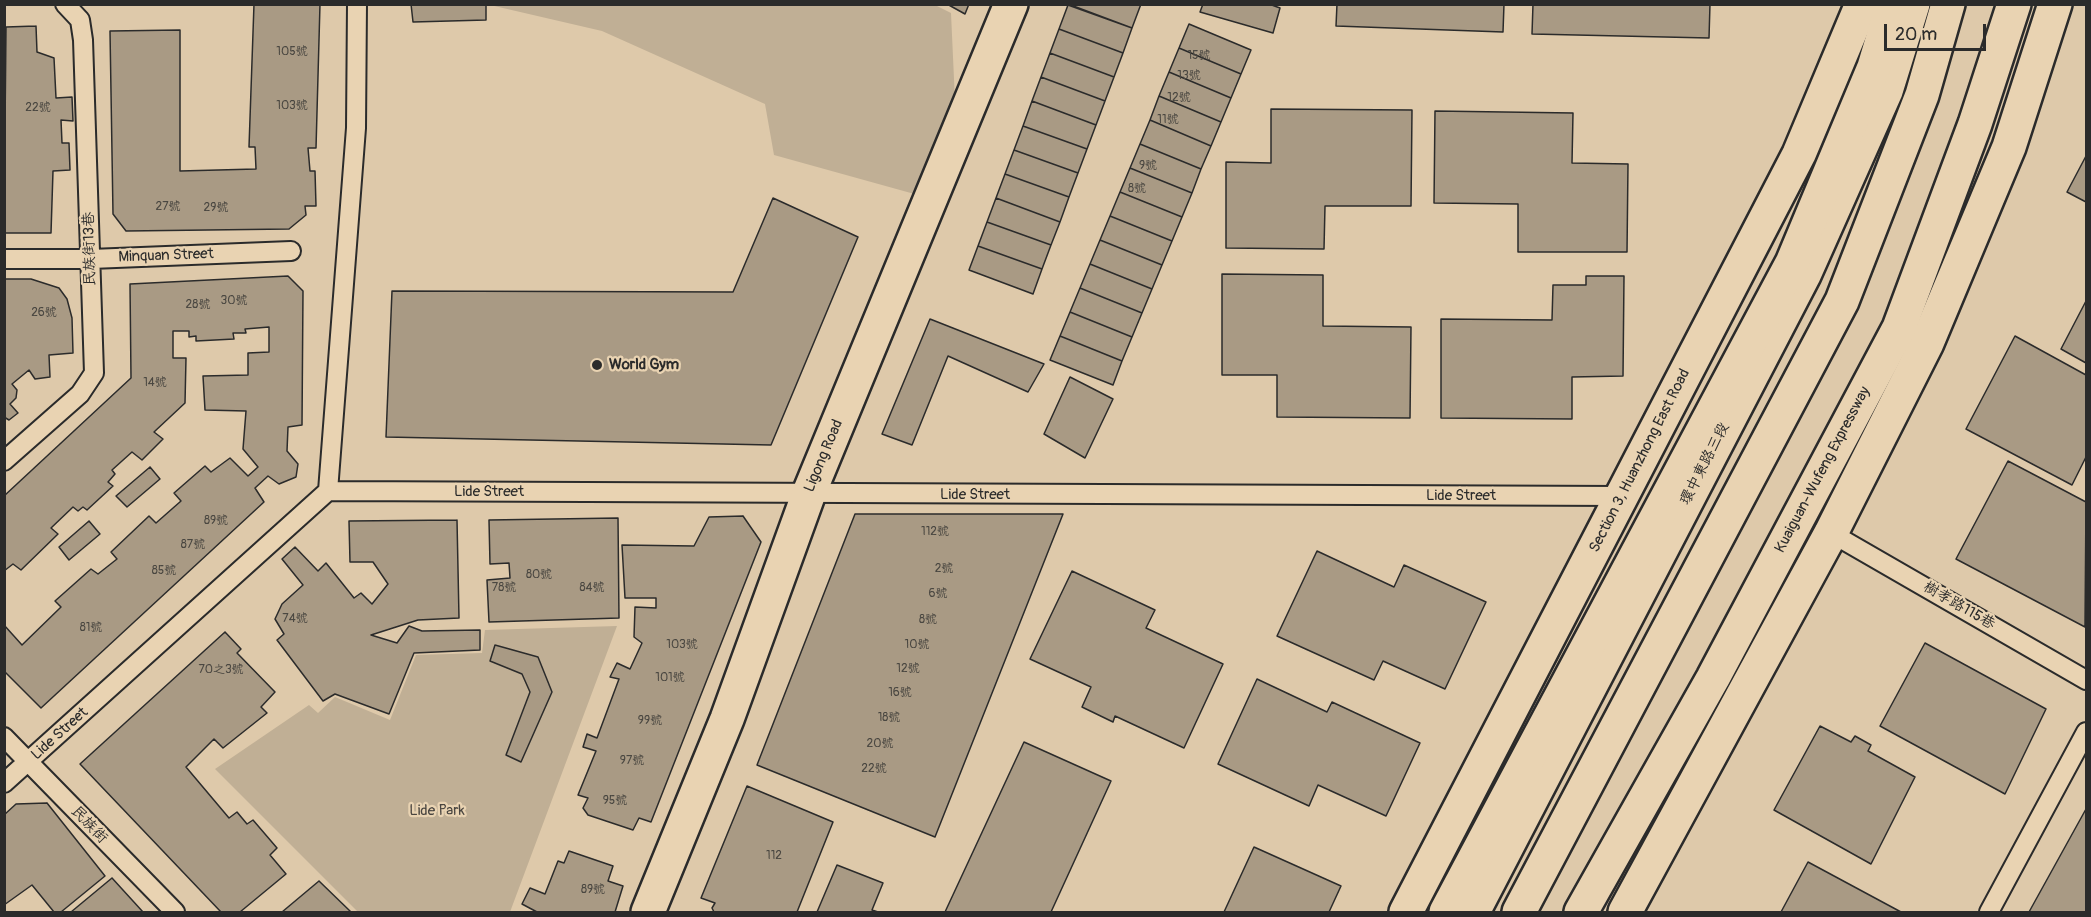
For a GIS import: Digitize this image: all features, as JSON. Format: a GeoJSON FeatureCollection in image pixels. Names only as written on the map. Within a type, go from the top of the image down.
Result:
{"type":"FeatureCollection","features":[{"type":"Feature","properties":{"kind":"main road","name":"Ligong Road"},"geometry":{"type":"LineString","coordinates":[[648,912],[726,719],[809,493],[1011,4]]}},
{"type":"Feature","properties":{"kind":"main road","name":"Section 3, Huanzhong East Road"},"geometry":{"type":"LineString","coordinates":[[1406,912],[1799,154],[1862,4]]}},
{"type":"Feature","properties":{"kind":"main road"},"geometry":{"type":"LineString","coordinates":[[1446,912],[1792,263],[1874,67],[1893,4]]}},
{"type":"Feature","properties":{"kind":"main road","name":"環中東路三段"},"geometry":{"type":"LineString","coordinates":[[1473,912],[1804,275],[1886,91],[1913,4]]}},
{"type":"Feature","properties":{"kind":"main road"},"geometry":{"type":"LineString","coordinates":[[1519,912],[1842,301],[1922,95],[1948,4]]}},
{"type":"Feature","properties":{"kind":"main road","name":"Kuaiguan-Wufeng Expressway"},"geometry":{"type":"LineString","coordinates":[[1581,912],[1713,678],[1899,328],[1975,124],[2014,4]]}},
{"type":"Feature","properties":{"kind":"main road"},"geometry":{"type":"LineString","coordinates":[[1625,912],[1831,533],[1928,343],[2009,147],[2055,4]]}},
{"type":"Feature","properties":{"kind":"lane","name":"民族街13巷"},"geometry":{"type":"LineString","coordinates":[[4,461],[80,394],[94,373],[83,40],[80,20],[65,4]]}},
{"type":"Feature","properties":{"kind":"lane"},"geometry":{"type":"LineString","coordinates":[[328,491],[356,128],[357,4]]}},
{"type":"Feature","properties":{"kind":"lane","name":"Minquan Street"},"geometry":{"type":"LineString","coordinates":[[4,259],[91,259],[291,251]]}},
{"type":"Feature","properties":{"kind":"lane","name":"Lide Street"},"geometry":{"type":"LineString","coordinates":[[4,783],[328,491],[1622,496]]}},
{"type":"Feature","properties":{"kind":"lane","name":"樹孝路115巷"},"geometry":{"type":"LineString","coordinates":[[1831,533],[2086,680]]}},
{"type":"Feature","properties":{"kind":"lane"},"geometry":{"type":"LineString","coordinates":[[1989,912],[2086,732]]}},
{"type":"Feature","properties":{"kind":"lane","name":"民族街"},"geometry":{"type":"LineString","coordinates":[[4,736],[175,912]]}},
{"type":"Feature","properties":{"kind":"green space"},"geometry":{"type":"Polygon","coordinates":[[[490,5],[935,5],[951,13],[955,101],[918,195],[774,155],[765,104],[602,31],[490,5]]]}},
{"type":"Feature","properties":{"kind":"green space","name":"Lide Park"},"geometry":{"type":"Polygon","coordinates":[[[617,626],[510,912],[358,912],[215,769],[309,705],[318,713],[335,697],[390,720],[416,655],[482,653],[485,630],[617,626]]]}},
{"type":"Feature","properties":{"kind":"building"},"geometry":{"type":"Polygon","coordinates":[[[254,4],[320,4],[316,148],[308,148],[310,171],[315,171],[316,206],[305,206],[306,215],[289,229],[126,231],[113,214],[110,31],[180,30],[180,171],[256,169],[255,147],[249,147],[254,4]]]}},
{"type":"Feature","properties":{"kind":"building"},"geometry":{"type":"Polygon","coordinates":[[[411,4],[486,4],[486,20],[413,22],[411,4]]]}},
{"type":"Feature","properties":{"kind":"building"},"geometry":{"type":"Polygon","coordinates":[[[947,4],[969,4],[965,14],[947,4]]]}},
{"type":"Feature","properties":{"kind":"building"},"geometry":{"type":"Polygon","coordinates":[[[1068,4],[1141,4],[1132,28],[1068,4]]]}},
{"type":"Feature","properties":{"kind":"building"},"geometry":{"type":"Polygon","coordinates":[[[1203,4],[1269,4],[1280,8],[1273,33],[1200,12],[1203,4]]]}},
{"type":"Feature","properties":{"kind":"building"},"geometry":{"type":"Polygon","coordinates":[[[1337,4],[1504,4],[1503,32],[1336,26],[1337,4]]]}},
{"type":"Feature","properties":{"kind":"building"},"geometry":{"type":"Polygon","coordinates":[[[1533,4],[1710,4],[1709,38],[1532,34],[1533,4]]]}},
{"type":"Feature","properties":{"kind":"building"},"geometry":{"type":"Polygon","coordinates":[[[1068,5],[1132,28],[1123,53],[1059,29],[1068,5]]]}},
{"type":"Feature","properties":{"kind":"building"},"geometry":{"type":"Polygon","coordinates":[[[1189,24],[1251,50],[1241,74],[1179,48],[1189,24]]]}},
{"type":"Feature","properties":{"kind":"building"},"geometry":{"type":"Polygon","coordinates":[[[36,26],[37,52],[54,58],[56,98],[72,97],[73,121],[61,120],[62,143],[69,143],[70,170],[53,171],[51,233],[4,233],[6,27],[36,26]]]}},
{"type":"Feature","properties":{"kind":"building"},"geometry":{"type":"Polygon","coordinates":[[[1059,29],[1123,53],[1114,77],[1050,53],[1059,29]]]}},
{"type":"Feature","properties":{"kind":"building"},"geometry":{"type":"Polygon","coordinates":[[[1179,48],[1241,74],[1231,98],[1169,72],[1179,48]]]}},
{"type":"Feature","properties":{"kind":"building"},"geometry":{"type":"Polygon","coordinates":[[[1050,53],[1114,77],[1105,101],[1041,77],[1050,53]]]}},
{"type":"Feature","properties":{"kind":"building"},"geometry":{"type":"Polygon","coordinates":[[[1169,72],[1231,98],[1221,122],[1159,96],[1169,72]]]}},
{"type":"Feature","properties":{"kind":"building"},"geometry":{"type":"Polygon","coordinates":[[[1041,77],[1105,101],[1096,125],[1032,101],[1041,77]]]}},
{"type":"Feature","properties":{"kind":"building"},"geometry":{"type":"Polygon","coordinates":[[[1159,96],[1221,122],[1211,146],[1150,120],[1159,96]]]}},
{"type":"Feature","properties":{"kind":"building"},"geometry":{"type":"Polygon","coordinates":[[[1032,101],[1096,125],[1087,149],[1023,126],[1032,101]]]}},
{"type":"Feature","properties":{"kind":"building"},"geometry":{"type":"Polygon","coordinates":[[[1271,109],[1412,110],[1411,206],[1325,206],[1324,249],[1226,248],[1226,162],[1271,163],[1271,109]]]}},
{"type":"Feature","properties":{"kind":"building"},"geometry":{"type":"Polygon","coordinates":[[[1435,111],[1573,113],[1572,163],[1628,164],[1627,252],[1518,252],[1518,204],[1434,203],[1435,111]]]}},
{"type":"Feature","properties":{"kind":"building"},"geometry":{"type":"Polygon","coordinates":[[[1150,120],[1211,146],[1201,169],[1140,144],[1150,120]]]}},
{"type":"Feature","properties":{"kind":"building"},"geometry":{"type":"Polygon","coordinates":[[[1023,126],[1087,149],[1078,173],[1014,150],[1023,126]]]}},
{"type":"Feature","properties":{"kind":"building"},"geometry":{"type":"Polygon","coordinates":[[[1140,144],[1201,169],[1192,193],[1130,168],[1140,144]]]}},
{"type":"Feature","properties":{"kind":"building"},"geometry":{"type":"Polygon","coordinates":[[[1014,150],[1078,173],[1069,197],[1005,174],[1014,150]]]}},
{"type":"Feature","properties":{"kind":"building"},"geometry":{"type":"Polygon","coordinates":[[[2086,156],[2086,202],[2067,192],[2086,156]]]}},
{"type":"Feature","properties":{"kind":"building"},"geometry":{"type":"Polygon","coordinates":[[[1130,168],[1192,193],[1182,217],[1120,192],[1130,168]]]}},
{"type":"Feature","properties":{"kind":"building"},"geometry":{"type":"Polygon","coordinates":[[[1005,174],[1069,197],[1060,222],[996,198],[1005,174]]]}},
{"type":"Feature","properties":{"kind":"building"},"geometry":{"type":"Polygon","coordinates":[[[1120,192],[1182,217],[1172,241],[1110,216],[1120,192]]]}},
{"type":"Feature","properties":{"kind":"building","name":"World Gym"},"geometry":{"type":"Polygon","coordinates":[[[773,198],[858,237],[771,445],[386,437],[392,291],[733,292],[773,198]]]}},
{"type":"Feature","properties":{"kind":"building"},"geometry":{"type":"Polygon","coordinates":[[[996,198],[1060,222],[1051,245],[987,222],[996,198]]]}},
{"type":"Feature","properties":{"kind":"building"},"geometry":{"type":"Polygon","coordinates":[[[1110,216],[1172,241],[1162,265],[1100,240],[1110,216]]]}},
{"type":"Feature","properties":{"kind":"building"},"geometry":{"type":"Polygon","coordinates":[[[987,222],[1051,245],[1042,269],[978,246],[987,222]]]}},
{"type":"Feature","properties":{"kind":"building"},"geometry":{"type":"Polygon","coordinates":[[[1100,240],[1162,265],[1152,289],[1090,264],[1100,240]]]}},
{"type":"Feature","properties":{"kind":"building"},"geometry":{"type":"Polygon","coordinates":[[[978,246],[1042,269],[1033,294],[969,270],[978,246]]]}},
{"type":"Feature","properties":{"kind":"building"},"geometry":{"type":"Polygon","coordinates":[[[1090,264],[1152,289],[1142,313],[1080,288],[1090,264]]]}},
{"type":"Feature","properties":{"kind":"building"},"geometry":{"type":"Polygon","coordinates":[[[1222,274],[1323,275],[1323,326],[1411,327],[1410,418],[1277,417],[1277,375],[1222,375],[1222,274]]]}},
{"type":"Feature","properties":{"kind":"building"},"geometry":{"type":"Polygon","coordinates":[[[288,276],[303,291],[302,425],[288,427],[287,451],[298,464],[296,477],[279,484],[268,476],[255,488],[264,502],[41,708],[4,671],[4,625],[22,645],[61,607],[55,601],[91,569],[98,574],[117,559],[111,552],[149,516],[156,523],[181,501],[174,493],[205,466],[211,472],[230,458],[248,476],[258,467],[243,449],[246,411],[205,410],[203,376],[248,375],[248,353],[269,352],[269,327],[245,329],[246,333],[233,333],[234,339],[196,341],[196,336],[189,337],[189,331],[173,331],[173,358],[186,358],[185,403],[154,432],[163,439],[142,460],[132,452],[112,470],[115,474],[108,482],[113,486],[87,510],[83,507],[78,511],[73,507],[51,528],[58,534],[21,570],[13,564],[4,571],[4,496],[131,378],[130,284],[288,276]]]}},
{"type":"Feature","properties":{"kind":"building"},"geometry":{"type":"Polygon","coordinates":[[[1586,276],[1624,276],[1623,376],[1572,377],[1572,419],[1441,418],[1441,319],[1552,320],[1553,285],[1586,285],[1586,276]]]}},
{"type":"Feature","properties":{"kind":"building"},"geometry":{"type":"Polygon","coordinates":[[[4,279],[31,279],[59,288],[67,299],[72,318],[73,353],[49,355],[50,377],[35,379],[29,370],[12,384],[17,390],[16,398],[10,404],[18,413],[9,420],[4,417],[4,279]]]}},
{"type":"Feature","properties":{"kind":"building"},"geometry":{"type":"Polygon","coordinates":[[[1080,288],[1142,313],[1132,337],[1070,312],[1080,288]]]}},
{"type":"Feature","properties":{"kind":"building"},"geometry":{"type":"Polygon","coordinates":[[[2086,301],[2086,363],[2061,349],[2086,301]]]}},
{"type":"Feature","properties":{"kind":"building"},"geometry":{"type":"Polygon","coordinates":[[[1070,312],[1132,337],[1122,361],[1060,336],[1070,312]]]}},
{"type":"Feature","properties":{"kind":"building"},"geometry":{"type":"Polygon","coordinates":[[[930,319],[1044,364],[1028,392],[948,356],[912,445],[882,434],[930,319]]]}},
{"type":"Feature","properties":{"kind":"building"},"geometry":{"type":"Polygon","coordinates":[[[1060,336],[1122,361],[1113,385],[1050,360],[1060,336]]]}},
{"type":"Feature","properties":{"kind":"building"},"geometry":{"type":"Polygon","coordinates":[[[2015,336],[2086,375],[2086,457],[2072,485],[1966,429],[2015,336]]]}},
{"type":"Feature","properties":{"kind":"building"},"geometry":{"type":"Polygon","coordinates":[[[1070,377],[1113,399],[1085,458],[1044,434],[1070,377]]]}},
{"type":"Feature","properties":{"kind":"building"},"geometry":{"type":"Polygon","coordinates":[[[2008,461],[2086,502],[2085,627],[1956,559],[2008,461]]]}},
{"type":"Feature","properties":{"kind":"building"},"geometry":{"type":"Polygon","coordinates":[[[150,467],[160,479],[127,507],[116,496],[150,467]]]}},
{"type":"Feature","properties":{"kind":"building"},"geometry":{"type":"Polygon","coordinates":[[[855,514],[1063,514],[935,837],[757,765],[855,514]]]}},
{"type":"Feature","properties":{"kind":"building"},"geometry":{"type":"Polygon","coordinates":[[[743,516],[761,542],[651,822],[639,818],[633,830],[588,815],[583,808],[588,798],[578,795],[596,751],[583,747],[587,734],[597,738],[619,679],[610,677],[617,663],[630,669],[642,643],[634,637],[635,607],[656,608],[656,598],[625,598],[622,545],[694,546],[709,517],[743,516]]]}},
{"type":"Feature","properties":{"kind":"building"},"geometry":{"type":"Polygon","coordinates":[[[618,518],[619,618],[489,622],[487,580],[510,578],[509,563],[490,564],[489,520],[618,518]]]}},
{"type":"Feature","properties":{"kind":"building"},"geometry":{"type":"Polygon","coordinates":[[[457,520],[459,618],[418,620],[371,635],[397,643],[409,626],[422,631],[480,630],[480,650],[414,653],[389,714],[335,694],[323,701],[277,640],[284,634],[275,619],[282,604],[303,585],[282,559],[295,547],[318,571],[326,563],[354,598],[361,593],[372,604],[388,584],[373,562],[350,562],[349,521],[457,520]]]}},
{"type":"Feature","properties":{"kind":"building"},"geometry":{"type":"Polygon","coordinates":[[[89,521],[100,534],[69,560],[59,547],[89,521]]]}},
{"type":"Feature","properties":{"kind":"building"},"geometry":{"type":"Polygon","coordinates":[[[1317,551],[1394,587],[1404,565],[1486,602],[1445,689],[1383,661],[1374,680],[1277,636],[1317,551]]]}},
{"type":"Feature","properties":{"kind":"building"},"geometry":{"type":"Polygon","coordinates":[[[1072,571],[1155,610],[1146,628],[1223,664],[1184,748],[1115,716],[1113,722],[1082,707],[1091,687],[1030,659],[1072,571]]]}},
{"type":"Feature","properties":{"kind":"building"},"geometry":{"type":"Polygon","coordinates":[[[225,632],[241,649],[237,653],[275,692],[261,707],[267,713],[223,748],[214,739],[186,767],[229,818],[237,812],[247,824],[253,820],[277,848],[270,855],[286,874],[240,912],[221,912],[80,764],[225,632]]]}},
{"type":"Feature","properties":{"kind":"building"},"geometry":{"type":"Polygon","coordinates":[[[1925,643],[2046,709],[2005,794],[1880,726],[1925,643]]]}},
{"type":"Feature","properties":{"kind":"building"},"geometry":{"type":"Polygon","coordinates":[[[495,645],[538,657],[552,692],[521,762],[506,755],[530,692],[522,674],[490,661],[495,645]]]}},
{"type":"Feature","properties":{"kind":"building"},"geometry":{"type":"Polygon","coordinates":[[[1257,679],[1327,712],[1332,702],[1420,743],[1386,816],[1318,785],[1309,806],[1218,764],[1257,679]]]}},
{"type":"Feature","properties":{"kind":"building"},"geometry":{"type":"Polygon","coordinates":[[[1820,726],[1851,742],[1855,736],[1871,745],[1868,751],[1915,777],[1871,864],[1774,810],[1820,726]]]}},
{"type":"Feature","properties":{"kind":"building"},"geometry":{"type":"Polygon","coordinates":[[[1024,742],[1111,781],[1051,912],[945,912],[1024,742]]]}},
{"type":"Feature","properties":{"kind":"building"},"geometry":{"type":"Polygon","coordinates":[[[747,786],[833,822],[797,912],[714,912],[712,908],[715,903],[701,898],[747,786]]]}},
{"type":"Feature","properties":{"kind":"building"},"geometry":{"type":"Polygon","coordinates":[[[47,803],[105,876],[61,912],[54,912],[32,885],[4,905],[4,815],[16,804],[47,803]]]}},
{"type":"Feature","properties":{"kind":"building"},"geometry":{"type":"Polygon","coordinates":[[[2086,809],[2086,912],[2029,912],[2086,809]]]}},
{"type":"Feature","properties":{"kind":"building"},"geometry":{"type":"Polygon","coordinates":[[[1254,847],[1341,886],[1329,912],[1224,912],[1254,847]]]}},
{"type":"Feature","properties":{"kind":"building"},"geometry":{"type":"Polygon","coordinates":[[[569,851],[613,866],[608,881],[623,886],[615,912],[537,912],[522,904],[530,888],[545,894],[558,861],[564,863],[569,851]]]}},
{"type":"Feature","properties":{"kind":"building"},"geometry":{"type":"Polygon","coordinates":[[[1808,862],[1901,912],[1781,912],[1808,862]]]}},
{"type":"Feature","properties":{"kind":"building"},"geometry":{"type":"Polygon","coordinates":[[[837,865],[883,883],[872,910],[878,912],[817,912],[837,865]]]}},
{"type":"Feature","properties":{"kind":"building"},"geometry":{"type":"Polygon","coordinates":[[[112,878],[143,912],[71,912],[112,878]]]}},
{"type":"Feature","properties":{"kind":"building"},"geometry":{"type":"Polygon","coordinates":[[[319,881],[351,912],[282,912],[319,881]]]}},
{"type":"Feature","properties":{"kind":"place","name":"World Gym"},"geometry":{"type":"Point","coordinates":[597,365]}}]}
